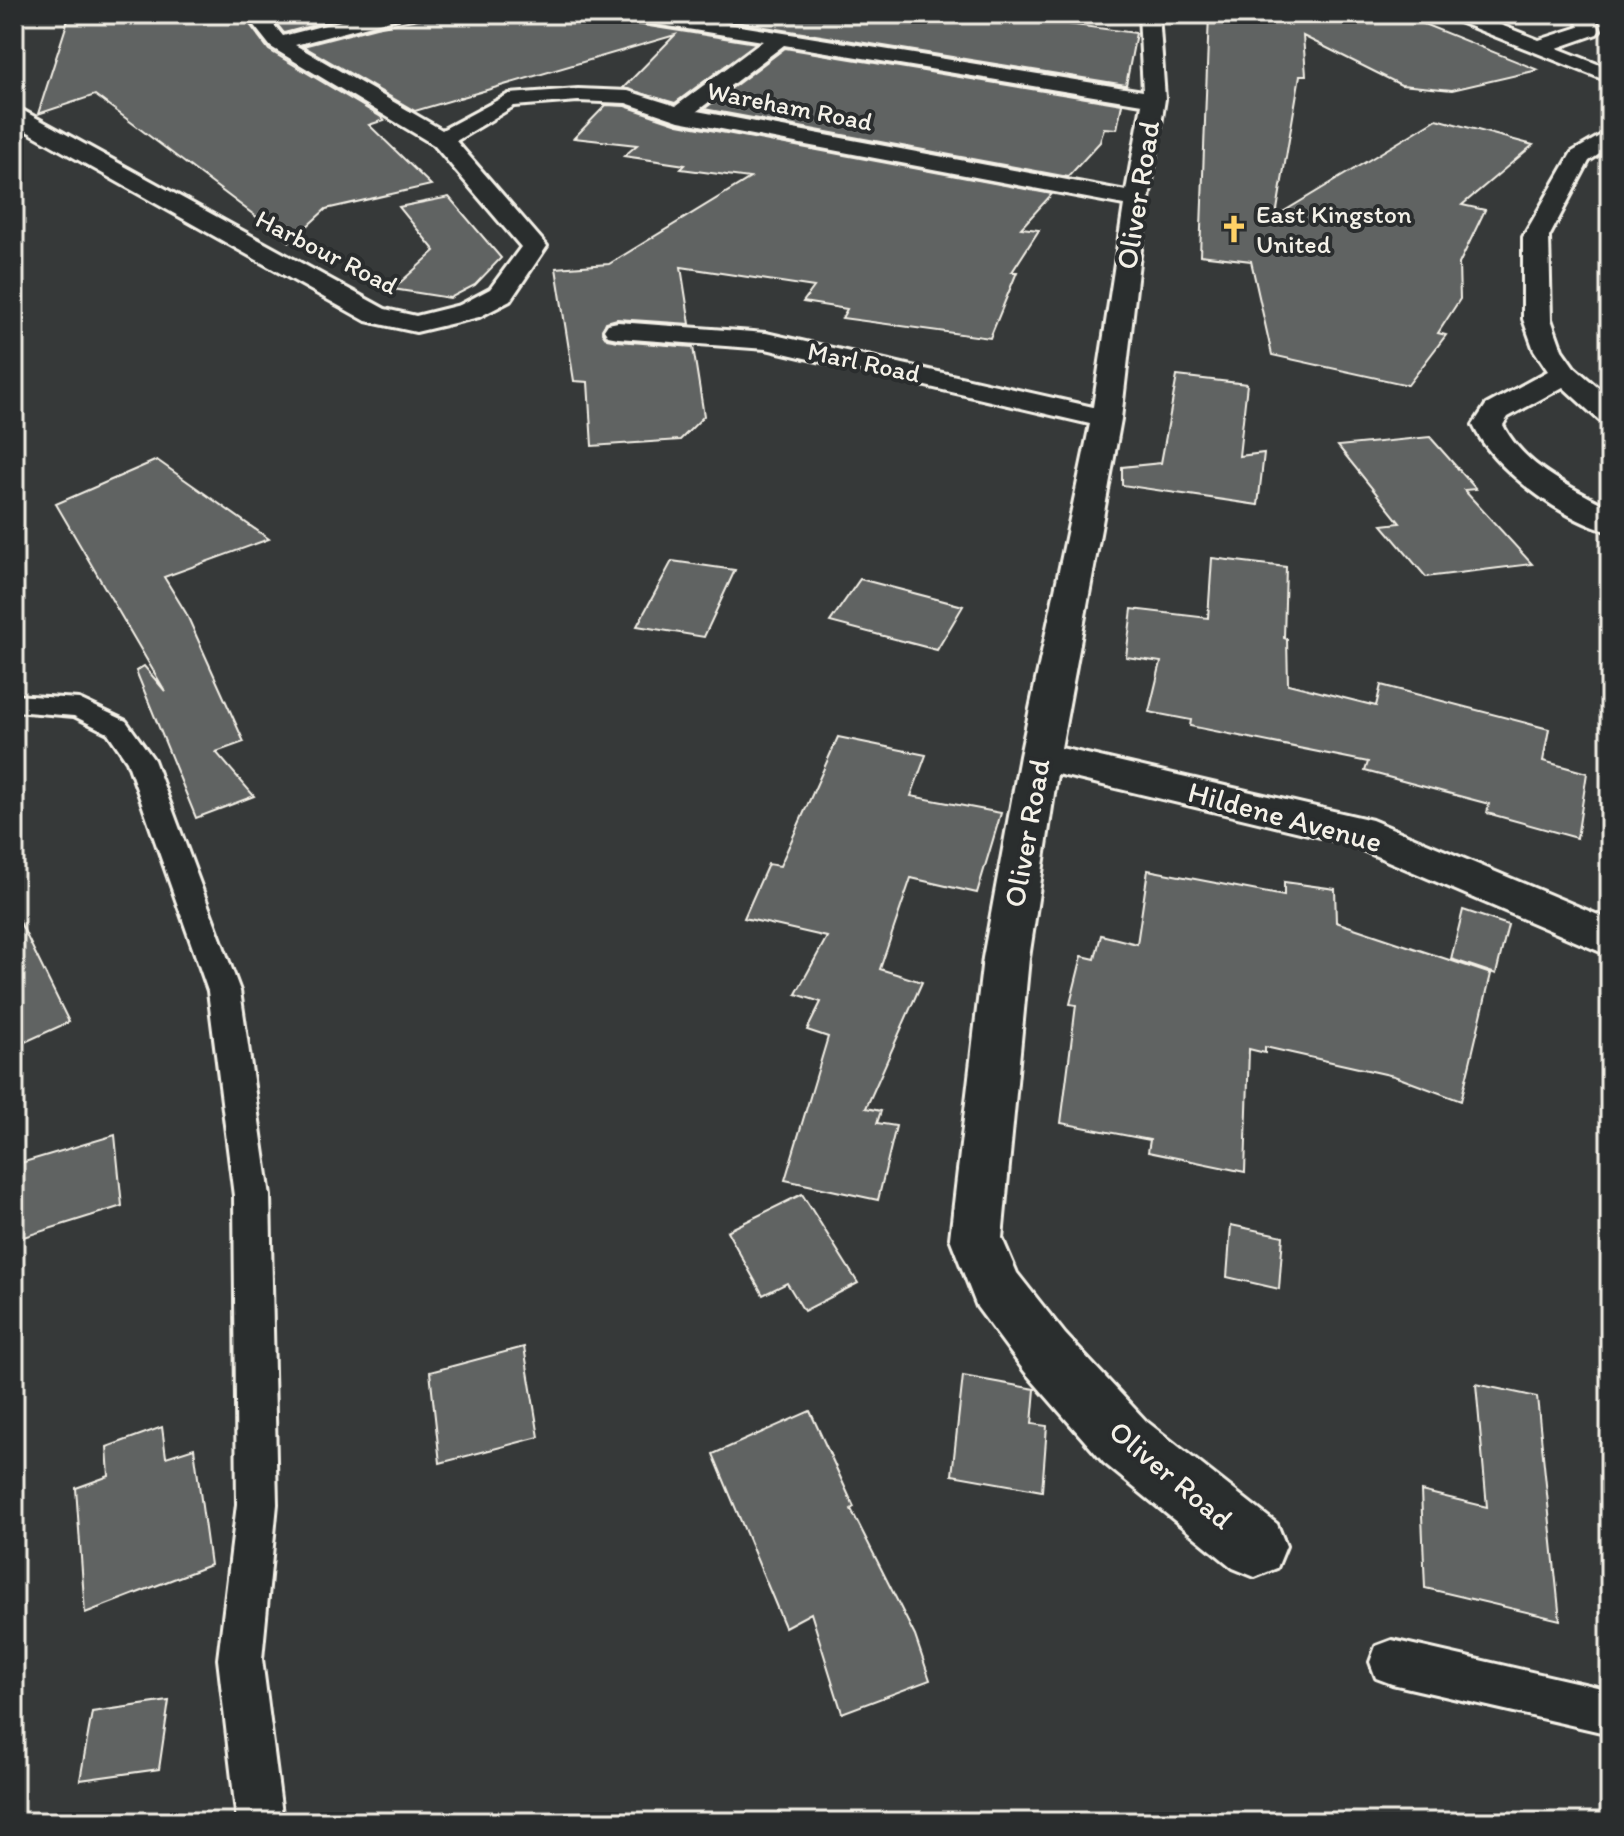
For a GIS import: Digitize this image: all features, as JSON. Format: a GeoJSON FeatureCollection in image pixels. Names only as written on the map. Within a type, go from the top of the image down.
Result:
{"type":"FeatureCollection","features":[{"type":"Feature","properties":{"kind":"street","name":"Harbour Road"},"geometry":{"type":"LineString","coordinates":[[14,115],[376,315],[416,324],[469,311],[500,295],[534,246],[442,140],[278,43],[255,14]]}},
{"type":"Feature","properties":{"kind":"street"},"geometry":{"type":"LineString","coordinates":[[278,43],[391,14]]}},
{"type":"Feature","properties":{"kind":"street"},"geometry":{"type":"LineString","coordinates":[[630,14],[757,33],[778,29],[1154,99]]}},
{"type":"Feature","properties":{"kind":"street"},"geometry":{"type":"LineString","coordinates":[[1456,14],[1610,76]]}},
{"type":"Feature","properties":{"kind":"street"},"geometry":{"type":"LineString","coordinates":[[1539,47],[1590,30],[1584,14]]}},
{"type":"Feature","properties":{"kind":"street","name":"Oliver Road"},"geometry":{"type":"LineString","coordinates":[[1141,15],[1154,99],[1126,262],[1106,419],[1040,756],[1006,958],[976,1238],[996,1289],[1045,1353],[1125,1442],[1255,1546]]}},
{"type":"Feature","properties":{"kind":"street"},"geometry":{"type":"LineString","coordinates":[[679,114],[778,29]]}},
{"type":"Feature","properties":{"kind":"street","name":"Wareham Road"},"geometry":{"type":"LineString","coordinates":[[442,140],[509,100],[578,95],[628,97],[679,114],[1138,200]]}},
{"type":"Feature","properties":{"kind":"street"},"geometry":{"type":"LineString","coordinates":[[1610,137],[1580,157],[1536,237],[1537,319],[1548,350],[1564,373],[1610,414]]}},
{"type":"Feature","properties":{"kind":"street","name":"Marl Road"},"geometry":{"type":"LineString","coordinates":[[618,330],[766,341],[1106,419]]}},
{"type":"Feature","properties":{"kind":"street"},"geometry":{"type":"LineString","coordinates":[[1564,373],[1536,392],[1497,411],[1488,425],[1493,442],[1509,458],[1610,522]]}},
{"type":"Feature","properties":{"kind":"street","name":"Hildene Avenue"},"geometry":{"type":"LineString","coordinates":[[1040,756],[1357,831],[1610,939]]}},
{"type":"Feature","properties":{"kind":"lane"},"geometry":{"type":"LineString","coordinates":[[14,703],[79,708],[117,727],[140,760],[224,991],[252,1196],[257,1504],[240,1659],[260,1822]]}},
{"type":"Feature","properties":{"kind":"lane"},"geometry":{"type":"LineString","coordinates":[[1392,1662],[1610,1712]]}},
{"type":"Feature","properties":{"kind":"building"},"geometry":{"type":"Polygon","coordinates":[[[70,14],[242,14],[269,50],[381,117],[384,120],[369,125],[431,185],[326,209],[290,242],[95,95],[38,114],[70,14]]]}},
{"type":"Feature","properties":{"kind":"building"},"geometry":{"type":"Polygon","coordinates":[[[269,14],[352,14],[352,15],[284,33],[269,14]]]}},
{"type":"Feature","properties":{"kind":"building"},"geometry":{"type":"Polygon","coordinates":[[[617,14],[630,23],[756,43],[675,103],[623,88],[675,35],[415,111],[303,46],[434,16],[617,14]]]}},
{"type":"Feature","properties":{"kind":"building"},"geometry":{"type":"Polygon","coordinates":[[[685,14],[991,14],[1136,33],[1126,85],[685,14]]]}},
{"type":"Feature","properties":{"kind":"building"},"geometry":{"type":"Polygon","coordinates":[[[1209,14],[1399,14],[1538,70],[1452,90],[1401,85],[1303,36],[1306,75],[1300,75],[1276,216],[1437,119],[1533,145],[1462,205],[1485,210],[1459,264],[1460,299],[1438,333],[1446,335],[1408,385],[1272,355],[1251,261],[1200,255],[1209,14]]]}},
{"type":"Feature","properties":{"kind":"building"},"geometry":{"type":"Polygon","coordinates":[[[785,48],[1122,104],[1117,129],[1104,128],[1100,142],[1068,177],[704,109],[785,48]]]}},
{"type":"Feature","properties":{"kind":"building"},"geometry":{"type":"Polygon","coordinates":[[[606,105],[625,106],[678,124],[1052,194],[1021,228],[1039,230],[1012,272],[1017,272],[990,338],[842,318],[847,309],[803,302],[814,287],[681,267],[690,324],[617,319],[606,322],[602,332],[607,339],[618,341],[693,347],[704,416],[680,440],[592,446],[588,382],[574,381],[556,268],[609,264],[750,178],[681,169],[685,165],[624,156],[637,145],[574,138],[606,105]]]}},
{"type":"Feature","properties":{"kind":"building"},"geometry":{"type":"Polygon","coordinates":[[[449,197],[501,258],[475,285],[450,298],[393,289],[435,251],[399,207],[449,197]]]}},
{"type":"Feature","properties":{"kind":"building"},"geometry":{"type":"Polygon","coordinates":[[[1177,376],[1247,384],[1239,456],[1264,453],[1258,505],[1122,485],[1122,467],[1161,463],[1177,376]]]}},
{"type":"Feature","properties":{"kind":"building"},"geometry":{"type":"Polygon","coordinates":[[[1430,437],[1476,489],[1464,490],[1532,564],[1426,577],[1382,525],[1400,523],[1338,446],[1430,437]]]}},
{"type":"Feature","properties":{"kind":"building"},"geometry":{"type":"Polygon","coordinates":[[[157,460],[269,539],[164,577],[186,613],[244,742],[216,752],[254,796],[196,818],[136,671],[144,666],[165,691],[56,504],[157,460]]]}},
{"type":"Feature","properties":{"kind":"building"},"geometry":{"type":"Polygon","coordinates":[[[1212,558],[1286,567],[1284,638],[1287,639],[1288,684],[1376,706],[1381,685],[1549,729],[1543,761],[1587,773],[1577,838],[1487,813],[1489,804],[1365,771],[1368,762],[1190,726],[1191,720],[1149,712],[1161,662],[1126,657],[1132,609],[1208,618],[1212,558]]]}},
{"type":"Feature","properties":{"kind":"building"},"geometry":{"type":"Polygon","coordinates":[[[672,561],[735,570],[704,637],[637,626],[672,561]]]}},
{"type":"Feature","properties":{"kind":"building"},"geometry":{"type":"Polygon","coordinates":[[[860,579],[963,606],[937,650],[830,622],[860,579]]]}},
{"type":"Feature","properties":{"kind":"building"},"geometry":{"type":"Polygon","coordinates":[[[838,737],[926,755],[911,796],[1001,813],[977,893],[911,878],[880,969],[922,982],[866,1108],[881,1111],[877,1123],[896,1126],[878,1200],[785,1180],[828,1037],[807,1030],[821,1002],[796,994],[827,937],[744,918],[768,864],[780,866],[838,737]]]}},
{"type":"Feature","properties":{"kind":"building"},"geometry":{"type":"Polygon","coordinates":[[[1148,870],[1284,896],[1284,882],[1335,889],[1336,922],[1491,974],[1461,1101],[1394,1076],[1265,1047],[1265,1053],[1249,1049],[1245,1172],[1148,1152],[1150,1140],[1061,1123],[1076,1005],[1070,1004],[1082,956],[1095,959],[1101,935],[1137,944],[1148,870]]]}},
{"type":"Feature","properties":{"kind":"building"},"geometry":{"type":"Polygon","coordinates":[[[14,910],[69,1022],[14,1047],[14,910]]]}},
{"type":"Feature","properties":{"kind":"building"},"geometry":{"type":"Polygon","coordinates":[[[1463,910],[1508,925],[1496,974],[1451,959],[1463,910]]]}},
{"type":"Feature","properties":{"kind":"building"},"geometry":{"type":"Polygon","coordinates":[[[115,1135],[122,1206],[14,1240],[14,1165],[115,1135]]]}},
{"type":"Feature","properties":{"kind":"building"},"geometry":{"type":"Polygon","coordinates":[[[802,1194],[858,1283],[804,1311],[787,1283],[763,1295],[727,1231],[802,1194]]]}},
{"type":"Feature","properties":{"kind":"building"},"geometry":{"type":"Polygon","coordinates":[[[1231,1225],[1283,1236],[1279,1289],[1227,1277],[1231,1225]]]}},
{"type":"Feature","properties":{"kind":"building"},"geometry":{"type":"Polygon","coordinates":[[[524,1347],[539,1437],[440,1463],[430,1372],[524,1347]]]}},
{"type":"Feature","properties":{"kind":"building"},"geometry":{"type":"Polygon","coordinates":[[[963,1376],[1035,1389],[1032,1424],[1047,1426],[1042,1491],[952,1475],[963,1376]]]}},
{"type":"Feature","properties":{"kind":"building"},"geometry":{"type":"Polygon","coordinates":[[[1476,1384],[1537,1397],[1560,1620],[1425,1588],[1421,1491],[1487,1507],[1476,1384]]]}},
{"type":"Feature","properties":{"kind":"building"},"geometry":{"type":"Polygon","coordinates":[[[810,1411],[854,1507],[851,1509],[915,1636],[930,1680],[842,1713],[811,1613],[785,1627],[713,1454],[810,1411]]]}},
{"type":"Feature","properties":{"kind":"building"},"geometry":{"type":"Polygon","coordinates":[[[162,1427],[166,1457],[194,1448],[210,1565],[85,1613],[76,1488],[109,1476],[107,1447],[162,1427]]]}},
{"type":"Feature","properties":{"kind":"building"},"geometry":{"type":"Polygon","coordinates":[[[169,1701],[159,1769],[80,1780],[92,1712],[169,1701]]]}},
{"type":"Feature","properties":{"kind":"place","name":"East Kingston United"},"geometry":{"type":"Point","coordinates":[1234,229]}}]}
